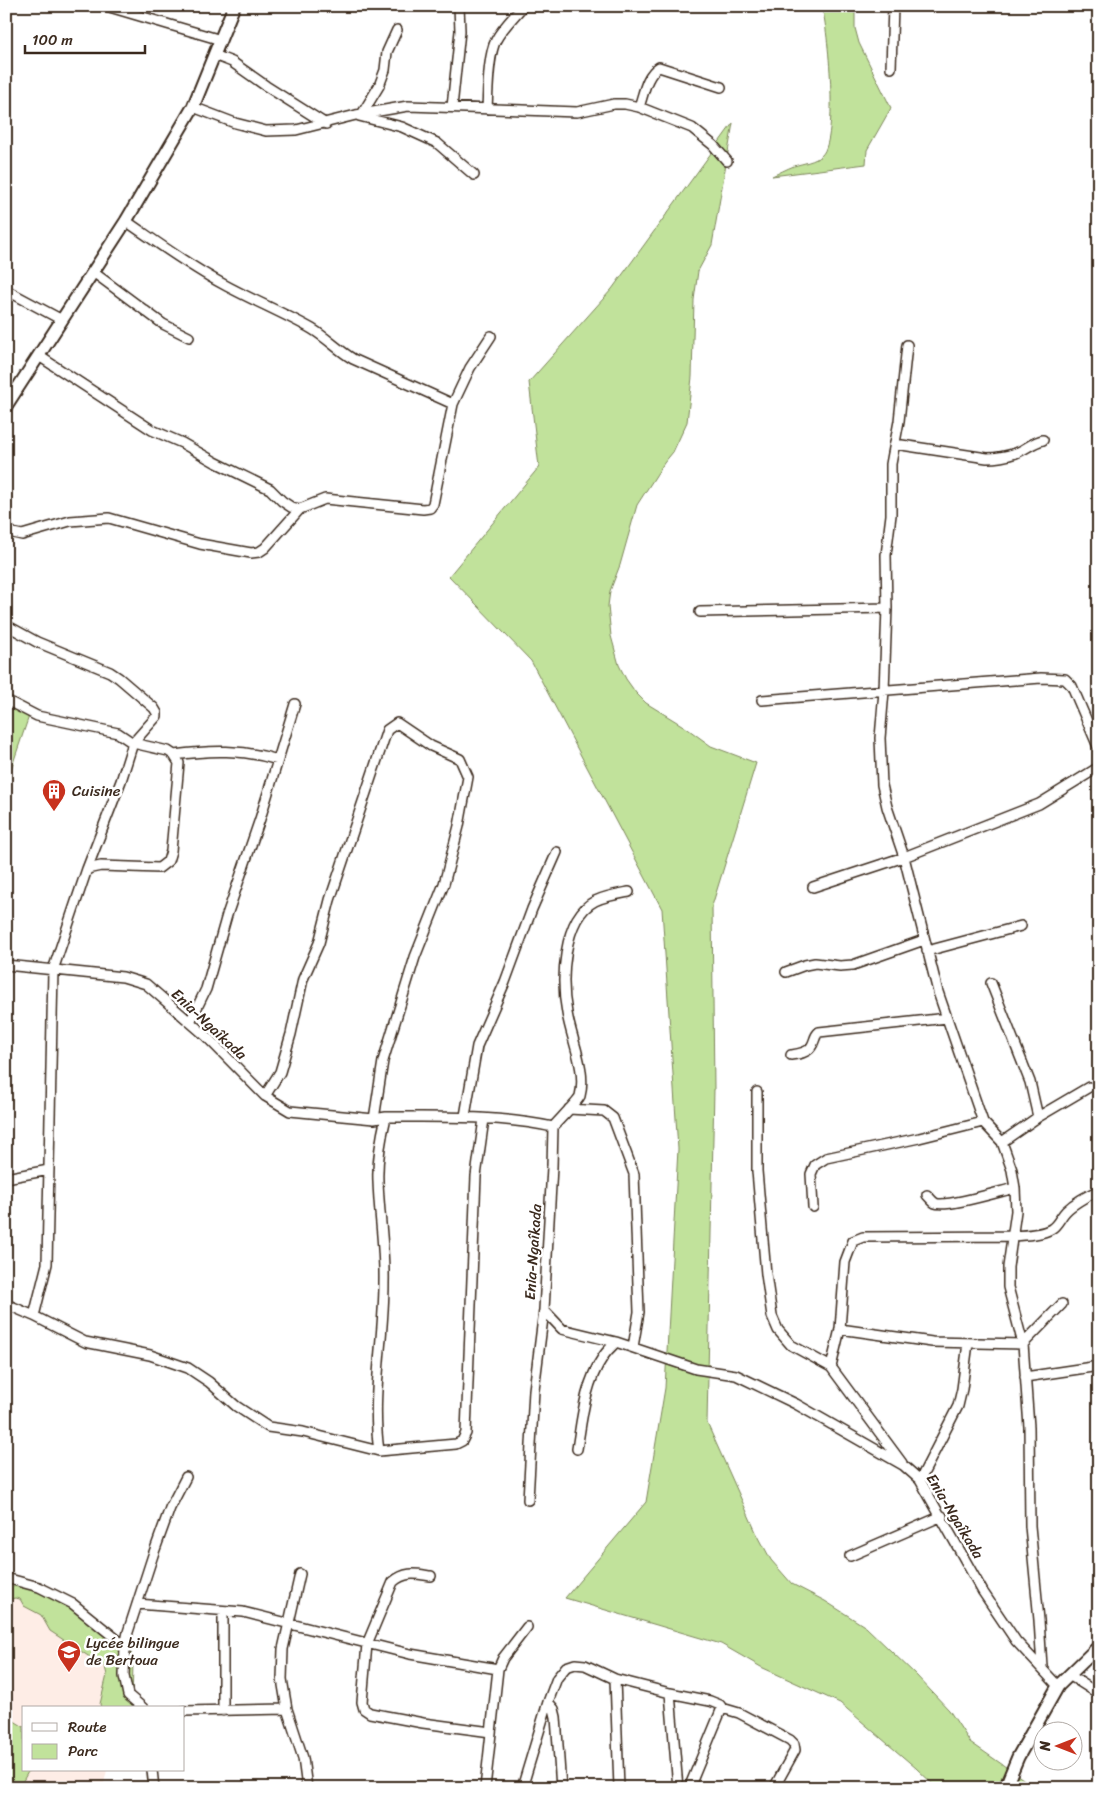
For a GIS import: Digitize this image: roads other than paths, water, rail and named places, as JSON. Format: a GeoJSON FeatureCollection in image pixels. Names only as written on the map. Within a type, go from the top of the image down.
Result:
{"type":"FeatureCollection","features":[{"type":"Feature","properties":{"kind":"street"},"geometry":{"type":"LineString","coordinates":[[106,6],[221,40]]}},
{"type":"Feature","properties":{"kind":"street"},"geometry":{"type":"LineString","coordinates":[[6,406],[126,221],[193,107],[234,6]]}},
{"type":"Feature","properties":{"kind":"street"},"geometry":{"type":"LineString","coordinates":[[452,107],[460,31],[459,6]]}},
{"type":"Feature","properties":{"kind":"street"},"geometry":{"type":"LineString","coordinates":[[487,109],[492,52],[495,41],[503,28],[523,6]]}},
{"type":"Feature","properties":{"kind":"street"},"geometry":{"type":"LineString","coordinates":[[892,68],[893,6]]}},
{"type":"Feature","properties":{"kind":"street"},"geometry":{"type":"LineString","coordinates":[[359,114],[380,86],[385,70],[387,52],[397,30]]}},
{"type":"Feature","properties":{"kind":"street"},"geometry":{"type":"LineString","coordinates":[[214,55],[232,62],[326,124]]}},
{"type":"Feature","properties":{"kind":"street"},"geometry":{"type":"LineString","coordinates":[[639,107],[649,77],[659,67],[721,87]]}},
{"type":"Feature","properties":{"kind":"street"},"geometry":{"type":"LineString","coordinates":[[193,107],[235,123],[266,131],[296,130],[326,124],[359,114],[408,106],[577,112],[614,104],[625,104],[639,107],[692,128],[713,145],[727,161]]}},
{"type":"Feature","properties":{"kind":"street"},"geometry":{"type":"LineString","coordinates":[[359,114],[402,127],[437,143],[474,175]]}},
{"type":"Feature","properties":{"kind":"street"},"geometry":{"type":"LineString","coordinates":[[126,221],[178,258],[222,284],[312,329],[328,340],[339,351],[353,359],[453,404]]}},
{"type":"Feature","properties":{"kind":"street"},"geometry":{"type":"LineString","coordinates":[[93,272],[163,324],[189,337]]}},
{"type":"Feature","properties":{"kind":"street"},"geometry":{"type":"LineString","coordinates":[[6,290],[62,320]]}},
{"type":"Feature","properties":{"kind":"street"},"geometry":{"type":"LineString","coordinates":[[38,356],[152,430],[182,443],[215,462],[270,489],[282,502],[291,507],[300,508],[325,499],[423,509],[430,508],[433,504],[453,404],[470,368],[491,336]]}},
{"type":"Feature","properties":{"kind":"street"},"geometry":{"type":"LineString","coordinates":[[907,345],[892,464],[891,515],[886,555],[884,692],[880,738],[882,785],[887,807],[904,857],[938,992],[983,1122],[1002,1142],[1012,1170],[1016,1211],[1008,1267],[1008,1287],[1023,1344],[1029,1427],[1030,1526],[1040,1620],[1042,1667]]}},
{"type":"Feature","properties":{"kind":"street"},"geometry":{"type":"LineString","coordinates":[[895,444],[992,458],[1016,452],[1033,442],[1043,440]]}},
{"type":"Feature","properties":{"kind":"street"},"geometry":{"type":"LineString","coordinates":[[6,528],[13,533],[22,535],[70,521],[109,518],[200,544],[258,552],[265,548],[300,508]]}},
{"type":"Feature","properties":{"kind":"street"},"geometry":{"type":"LineString","coordinates":[[700,612],[886,608]]}},
{"type":"Feature","properties":{"kind":"street"},"geometry":{"type":"LineString","coordinates":[[6,625],[36,642],[110,672],[154,708],[157,713],[157,716],[133,743],[121,782],[87,870],[53,970],[47,1264],[34,1316]]}},
{"type":"Feature","properties":{"kind":"street"},"geometry":{"type":"LineString","coordinates":[[762,700],[884,692],[1042,678],[1065,679],[1072,686],[1099,749]]}},
{"type":"Feature","properties":{"kind":"street"},"geometry":{"type":"LineString","coordinates":[[6,700],[37,716],[118,733],[133,743],[174,755],[204,751],[230,751],[261,755],[278,760]]}},
{"type":"Feature","properties":{"kind":"street"},"geometry":{"type":"LineString","coordinates":[[190,1022],[206,989],[294,704]]}},
{"type":"Feature","properties":{"kind":"street"},"geometry":{"type":"LineString","coordinates":[[265,1096],[280,1072],[304,979],[319,943],[330,900],[387,730],[397,723],[431,746],[460,759],[468,777],[459,826],[444,884],[415,957],[383,1061],[374,1118]]}},
{"type":"Feature","properties":{"kind":"street"},"geometry":{"type":"LineString","coordinates":[[87,870],[101,866],[159,868],[168,861],[171,851],[179,770],[174,755]]}},
{"type":"Feature","properties":{"kind":"street"},"geometry":{"type":"LineString","coordinates":[[813,887],[904,857],[1039,804],[1099,766]]}},
{"type":"Feature","properties":{"kind":"street"},"geometry":{"type":"LineString","coordinates":[[465,1116],[478,1046],[505,982],[532,909],[557,852]]}},
{"type":"Feature","properties":{"kind":"street"},"geometry":{"type":"LineString","coordinates":[[553,1128],[580,1098],[582,1085],[577,1048],[567,1014],[565,987],[566,950],[572,930],[581,912],[596,901],[629,892]]}},
{"type":"Feature","properties":{"kind":"street"},"geometry":{"type":"LineString","coordinates":[[927,952],[1021,926]]}},
{"type":"Feature","properties":{"kind":"street"},"geometry":{"type":"LineString","coordinates":[[786,972],[805,964],[815,963],[840,966],[853,964],[924,940]]}},
{"type":"Feature","properties":{"kind":"street","name":"Enia-Ngaîkada"},"geometry":{"type":"LineString","coordinates":[[6,965],[123,977],[146,984],[206,1036],[265,1096],[290,1111],[374,1118],[465,1116],[525,1121],[553,1128],[544,1310],[562,1329],[633,1347],[696,1369],[736,1375],[796,1404],[903,1465],[920,1480],[942,1516],[983,1592],[1016,1641],[1058,1686]]}},
{"type":"Feature","properties":{"kind":"street"},"geometry":{"type":"LineString","coordinates":[[991,983],[1030,1082],[1038,1117]]}},
{"type":"Feature","properties":{"kind":"street"},"geometry":{"type":"LineString","coordinates":[[791,1055],[806,1052],[812,1047],[816,1035],[820,1032],[947,1018]]}},
{"type":"Feature","properties":{"kind":"street"},"geometry":{"type":"LineString","coordinates":[[1002,1142],[1038,1117],[1088,1087]]}},
{"type":"Feature","properties":{"kind":"street"},"geometry":{"type":"LineString","coordinates":[[757,1092],[757,1171],[766,1274],[772,1316],[778,1330],[791,1345],[831,1367],[903,1465]]}},
{"type":"Feature","properties":{"kind":"street"},"geometry":{"type":"LineString","coordinates":[[569,1109],[604,1111],[613,1118],[634,1174],[639,1312],[633,1347]]}},
{"type":"Feature","properties":{"kind":"street"},"geometry":{"type":"LineString","coordinates":[[379,1451],[376,1416],[384,1283],[384,1243],[378,1180],[380,1143],[386,1117]]}},
{"type":"Feature","properties":{"kind":"street"},"geometry":{"type":"LineString","coordinates":[[6,1304],[85,1342],[150,1355],[188,1368],[209,1382],[236,1406],[268,1427],[304,1432],[379,1451],[456,1444],[462,1441],[466,1433],[476,1176],[484,1119]]}},
{"type":"Feature","properties":{"kind":"street"},"geometry":{"type":"LineString","coordinates":[[813,1207],[811,1174],[815,1165],[826,1158],[983,1122]]}},
{"type":"Feature","properties":{"kind":"street"},"geometry":{"type":"LineString","coordinates":[[6,1178],[49,1170]]}},
{"type":"Feature","properties":{"kind":"street"},"geometry":{"type":"LineString","coordinates":[[926,1195],[934,1202],[940,1204],[959,1202],[1015,1188]]}},
{"type":"Feature","properties":{"kind":"street"},"geometry":{"type":"LineString","coordinates":[[831,1367],[840,1329],[845,1262],[853,1241],[863,1237],[1012,1236],[1050,1230],[1057,1224],[1065,1212],[1080,1200],[1099,1190]]}},
{"type":"Feature","properties":{"kind":"street"},"geometry":{"type":"LineString","coordinates":[[840,1329],[932,1342],[1023,1344],[1062,1304]]}},
{"type":"Feature","properties":{"kind":"street"},"geometry":{"type":"LineString","coordinates":[[528,1500],[534,1390],[544,1310]]}},
{"type":"Feature","properties":{"kind":"street"},"geometry":{"type":"LineString","coordinates":[[577,1449],[584,1405],[592,1380],[602,1357],[616,1342]]}},
{"type":"Feature","properties":{"kind":"street"},"geometry":{"type":"LineString","coordinates":[[920,1480],[958,1406],[968,1343]]}},
{"type":"Feature","properties":{"kind":"street"},"geometry":{"type":"LineString","coordinates":[[1025,1377],[1099,1366]]}},
{"type":"Feature","properties":{"kind":"street"},"geometry":{"type":"LineString","coordinates":[[141,1706],[128,1695],[124,1676],[125,1646],[152,1555],[170,1508],[186,1477]]}},
{"type":"Feature","properties":{"kind":"street"},"geometry":{"type":"LineString","coordinates":[[850,1556],[942,1516]]}},
{"type":"Feature","properties":{"kind":"street"},"geometry":{"type":"LineString","coordinates":[[300,1574],[283,1649],[282,1679],[287,1709],[303,1758],[307,1788]]}},
{"type":"Feature","properties":{"kind":"street"},"geometry":{"type":"LineString","coordinates":[[431,1576],[410,1574],[400,1576],[393,1582],[367,1644],[362,1702],[364,1709],[370,1713],[423,1723],[491,1732]]}},
{"type":"Feature","properties":{"kind":"street"},"geometry":{"type":"LineString","coordinates":[[6,1578],[39,1587],[74,1604],[125,1646]]}},
{"type":"Feature","properties":{"kind":"street"},"geometry":{"type":"LineString","coordinates":[[137,1604],[243,1612],[410,1654],[498,1669]]}},
{"type":"Feature","properties":{"kind":"street"},"geometry":{"type":"LineString","coordinates":[[222,1711],[223,1611]]}},
{"type":"Feature","properties":{"kind":"street"},"geometry":{"type":"LineString","coordinates":[[485,1788],[498,1669],[503,1658],[526,1627]]}},
{"type":"Feature","properties":{"kind":"street"},"geometry":{"type":"LineString","coordinates":[[1005,1788],[1018,1757],[1058,1686],[1099,1646]]}},
{"type":"Feature","properties":{"kind":"street"},"geometry":{"type":"LineString","coordinates":[[522,1788],[548,1702],[560,1673],[566,1667],[575,1664],[585,1665],[615,1679],[710,1701],[720,1705],[722,1708],[739,1713],[790,1740],[794,1744],[795,1750],[774,1788]]}},
{"type":"Feature","properties":{"kind":"street"},"geometry":{"type":"LineString","coordinates":[[1069,1675],[1099,1694]]}},
{"type":"Feature","properties":{"kind":"street"},"geometry":{"type":"LineString","coordinates":[[615,1679],[619,1788]]}},
{"type":"Feature","properties":{"kind":"street"},"geometry":{"type":"LineString","coordinates":[[670,1693],[678,1788]]}},
{"type":"Feature","properties":{"kind":"street"},"geometry":{"type":"LineString","coordinates":[[548,1702],[554,1709],[556,1717],[561,1788]]}},
{"type":"Feature","properties":{"kind":"street"},"geometry":{"type":"LineString","coordinates":[[689,1788],[722,1708]]}},
{"type":"Feature","properties":{"kind":"street"},"geometry":{"type":"LineString","coordinates":[[185,1711],[287,1709]]}},
{"type":"Feature","properties":{"kind":"street"},"geometry":{"type":"LineString","coordinates":[[152,1772],[154,1788]]}},
{"type":"Feature","properties":{"kind":"place","name":"Cuisine"},"geometry":{"type":"Point","coordinates":[54,812]}},
{"type":"Feature","properties":{"kind":"place","name":"Lycée bilingue de Bertoua"},"geometry":{"type":"Point","coordinates":[69,1673]}}]}
